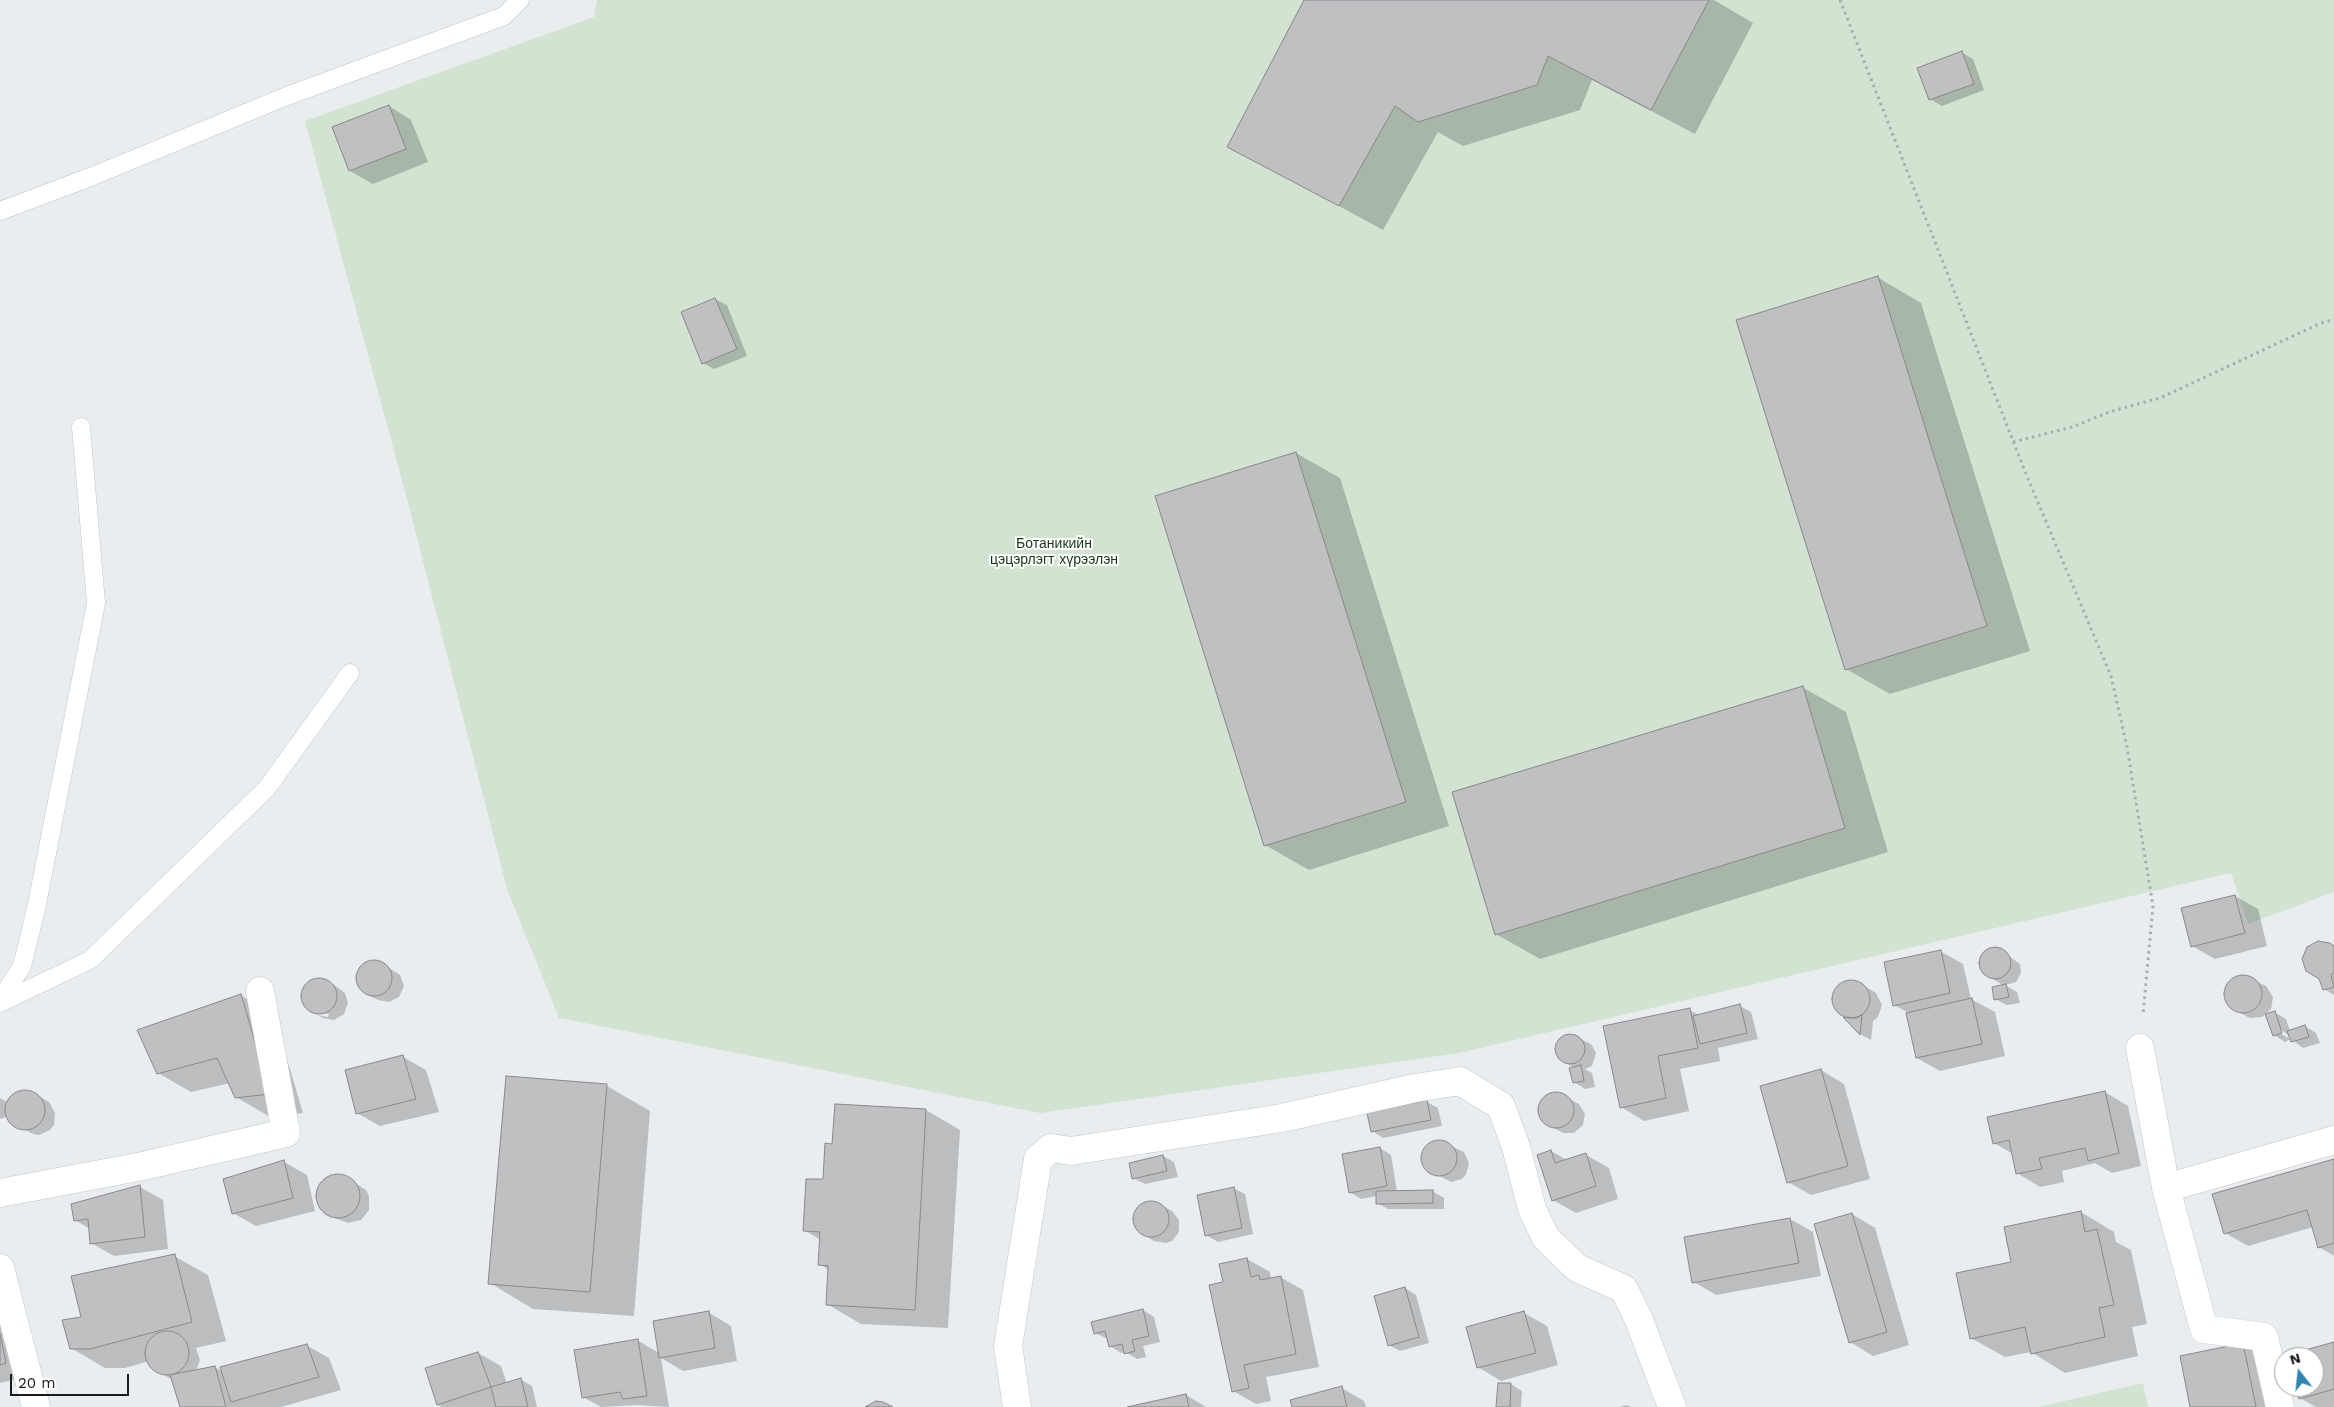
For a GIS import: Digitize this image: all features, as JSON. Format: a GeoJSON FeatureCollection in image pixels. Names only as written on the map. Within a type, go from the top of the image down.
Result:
{"type":"FeatureCollection","features":[{"type":"Feature","properties":{"kind":"street"},"geometry":{"type":"LineString","coordinates":[[0,1193],[143,1166],[286,1133],[260,991]]}},
{"type":"Feature","properties":{"kind":"street"},"geometry":{"type":"LineString","coordinates":[[2140,1048],[2166,1188],[2204,1329],[2264,1337],[2280,1407]]}},
{"type":"Feature","properties":{"kind":"street"},"geometry":{"type":"LineString","coordinates":[[1017,1407],[1008,1346],[1038,1159],[1051,1148],[1071,1151],[1282,1118],[1415,1088],[1460,1080],[1501,1106],[1516,1147],[1532,1209],[1546,1238],[1577,1268],[1624,1290],[1639,1320],[1672,1407]]}},
{"type":"Feature","properties":{"kind":"street"},"geometry":{"type":"LineString","coordinates":[[2166,1188],[2334,1140]]}},
{"type":"Feature","properties":{"kind":"street"},"geometry":{"type":"LineString","coordinates":[[0,1268],[36,1407]]}},
{"type":"Feature","properties":{"kind":"lane"},"geometry":{"type":"LineString","coordinates":[[0,211],[94,176],[287,96],[504,16],[520,0]]}},
{"type":"Feature","properties":{"kind":"lane"},"geometry":{"type":"LineString","coordinates":[[0,1002],[22,966],[36,910],[96,603],[81,427]]}},
{"type":"Feature","properties":{"kind":"lane"},"geometry":{"type":"LineString","coordinates":[[0,1002],[90,960],[266,788],[350,673]]}},
{"type":"Feature","properties":{"kind":"path"},"geometry":{"type":"LineString","coordinates":[[1840,0],[2013,442],[2111,676],[2127,747],[2153,906],[2140,1048]]}},
{"type":"Feature","properties":{"kind":"path"},"geometry":{"type":"LineString","coordinates":[[2013,442],[2072,427],[2112,411],[2160,398],[2319,324],[2334,319]]}},
{"type":"Feature","properties":{"kind":"green space","name":"Ботаникийн цэцэрлэгт хүрээлэн"},"geometry":{"type":"Polygon","coordinates":[[[597,0],[2334,0],[2334,892],[2248,924],[2231,873],[1459,1053],[1040,1113],[559,1018],[507,889],[408,503],[305,121],[594,17],[597,0]]]}},
{"type":"Feature","properties":{"kind":"green space"},"geometry":{"type":"Polygon","coordinates":[[[2143,1383],[2148,1407],[2038,1407],[2143,1383]]]}},
{"type":"Feature","properties":{"kind":"building"},"geometry":{"type":"Polygon","coordinates":[[[1304,0],[1709,0],[1651,110],[1548,56],[1537,85],[1418,122],[1395,106],[1339,206],[1227,147],[1304,0]]]}},
{"type":"Feature","properties":{"kind":"building"},"geometry":{"type":"Polygon","coordinates":[[[1962,51],[1974,84],[1929,100],[1917,68],[1962,51]]]}},
{"type":"Feature","properties":{"kind":"building"},"geometry":{"type":"Polygon","coordinates":[[[389,105],[406,149],[349,171],[332,127],[389,105]]]}},
{"type":"Feature","properties":{"kind":"building"},"geometry":{"type":"Polygon","coordinates":[[[1878,276],[1987,626],[1845,670],[1736,320],[1878,276]]]}},
{"type":"Feature","properties":{"kind":"building"},"geometry":{"type":"Polygon","coordinates":[[[715,298],[737,349],[702,364],[681,312],[715,298]]]}},
{"type":"Feature","properties":{"kind":"building"},"geometry":{"type":"Polygon","coordinates":[[[1296,452],[1406,802],[1264,846],[1155,496],[1296,452]]]}},
{"type":"Feature","properties":{"kind":"building"},"geometry":{"type":"Polygon","coordinates":[[[1803,686],[1845,828],[1495,935],[1452,792],[1803,686]]]}},
{"type":"Feature","properties":{"kind":"building"},"geometry":{"type":"Polygon","coordinates":[[[2235,895],[2245,933],[2191,947],[2181,908],[2235,895]]]}},
{"type":"Feature","properties":{"kind":"building"},"geometry":{"type":"Polygon","coordinates":[[[2318,941],[2330,943],[2334,946],[2334,973],[2331,975],[2334,987],[2323,990],[2319,979],[2306,971],[2302,959],[2307,947],[2318,941]]]}},
{"type":"Feature","properties":{"kind":"building"},"geometry":{"type":"Polygon","coordinates":[[[1995,947],[2001,948],[2006,952],[2010,957],[2010,969],[2006,974],[2001,978],[1995,979],[1989,978],[1984,974],[1980,969],[1979,963],[1980,957],[1984,952],[1989,948],[1995,947]]]}},
{"type":"Feature","properties":{"kind":"building"},"geometry":{"type":"Polygon","coordinates":[[[1941,950],[1950,993],[1893,1006],[1884,962],[1941,950]]]}},
{"type":"Feature","properties":{"kind":"building"},"geometry":{"type":"Polygon","coordinates":[[[374,960],[381,961],[387,965],[391,971],[391,985],[387,991],[381,995],[374,996],[367,995],[361,991],[357,985],[356,978],[357,971],[361,965],[367,961],[374,960]]]}},
{"type":"Feature","properties":{"kind":"building"},"geometry":{"type":"Polygon","coordinates":[[[2243,975],[2257,980],[2262,994],[2257,1008],[2243,1013],[2229,1008],[2224,994],[2229,980],[2243,975]]]}},
{"type":"Feature","properties":{"kind":"building"},"geometry":{"type":"Polygon","coordinates":[[[319,978],[326,979],[332,983],[336,989],[336,1003],[332,1009],[326,1013],[319,1014],[312,1013],[306,1009],[302,1003],[301,996],[302,989],[306,983],[312,979],[319,978]]]}},
{"type":"Feature","properties":{"kind":"building"},"geometry":{"type":"Polygon","coordinates":[[[1851,980],[1865,985],[1870,999],[1865,1013],[1851,1018],[1837,1013],[1832,999],[1837,985],[1851,980]]]}},
{"type":"Feature","properties":{"kind":"building"},"geometry":{"type":"Polygon","coordinates":[[[2006,984],[2009,997],[1994,1000],[1992,987],[2006,984]]]}},
{"type":"Feature","properties":{"kind":"building"},"geometry":{"type":"Polygon","coordinates":[[[241,994],[270,1094],[235,1098],[217,1058],[157,1074],[137,1030],[241,994]]]}},
{"type":"Feature","properties":{"kind":"building"},"geometry":{"type":"Polygon","coordinates":[[[1972,998],[1982,1044],[1916,1058],[1906,1013],[1972,998]]]}},
{"type":"Feature","properties":{"kind":"building"},"geometry":{"type":"Polygon","coordinates":[[[1740,1004],[1747,1033],[1700,1044],[1693,1016],[1740,1004]]]}},
{"type":"Feature","properties":{"kind":"building"},"geometry":{"type":"Polygon","coordinates":[[[1690,1008],[1698,1048],[1658,1056],[1666,1098],[1620,1108],[1603,1026],[1690,1008]]]}},
{"type":"Feature","properties":{"kind":"building"},"geometry":{"type":"Polygon","coordinates":[[[2275,1011],[2282,1033],[2273,1036],[2265,1014],[2275,1011]]]}},
{"type":"Feature","properties":{"kind":"building"},"geometry":{"type":"Polygon","coordinates":[[[1862,1015],[1860,1035],[1843,1017],[1856,1018],[1862,1015]]]}},
{"type":"Feature","properties":{"kind":"building"},"geometry":{"type":"Polygon","coordinates":[[[2305,1025],[2309,1037],[2291,1042],[2287,1031],[2305,1025]]]}},
{"type":"Feature","properties":{"kind":"building"},"geometry":{"type":"Polygon","coordinates":[[[1570,1034],[1581,1038],[1585,1049],[1581,1060],[1570,1064],[1559,1060],[1555,1049],[1559,1038],[1570,1034]]]}},
{"type":"Feature","properties":{"kind":"building"},"geometry":{"type":"Polygon","coordinates":[[[403,1055],[416,1099],[356,1114],[345,1070],[403,1055]]]}},
{"type":"Feature","properties":{"kind":"building"},"geometry":{"type":"Polygon","coordinates":[[[1581,1065],[1584,1081],[1573,1083],[1569,1068],[1581,1065]]]}},
{"type":"Feature","properties":{"kind":"building"},"geometry":{"type":"Polygon","coordinates":[[[1821,1069],[1848,1166],[1787,1183],[1760,1086],[1821,1069]]]}},
{"type":"Feature","properties":{"kind":"building"},"geometry":{"type":"Polygon","coordinates":[[[506,1076],[607,1084],[590,1292],[488,1284],[506,1076]]]}},
{"type":"Feature","properties":{"kind":"building"},"geometry":{"type":"Polygon","coordinates":[[[25,1090],[39,1096],[45,1110],[39,1124],[25,1130],[11,1124],[5,1110],[11,1096],[25,1090]]]}},
{"type":"Feature","properties":{"kind":"building"},"geometry":{"type":"Polygon","coordinates":[[[2105,1091],[2119,1153],[2088,1161],[2085,1148],[2039,1158],[2042,1169],[2016,1174],[2009,1140],[1993,1144],[1987,1117],[2105,1091]]]}},
{"type":"Feature","properties":{"kind":"building"},"geometry":{"type":"Polygon","coordinates":[[[1556,1092],[1563,1093],[1569,1097],[1573,1103],[1573,1117],[1569,1123],[1563,1127],[1556,1128],[1549,1127],[1543,1123],[1539,1117],[1538,1110],[1539,1103],[1543,1097],[1549,1093],[1556,1092]]]}},
{"type":"Feature","properties":{"kind":"building"},"geometry":{"type":"Polygon","coordinates":[[[1427,1100],[1431,1120],[1371,1132],[1367,1113],[1427,1100]]]}},
{"type":"Feature","properties":{"kind":"building"},"geometry":{"type":"Polygon","coordinates":[[[835,1104],[926,1109],[915,1310],[826,1305],[828,1266],[818,1265],[820,1232],[803,1231],[806,1179],[823,1179],[825,1143],[832,1144],[835,1104]]]}},
{"type":"Feature","properties":{"kind":"building"},"geometry":{"type":"Polygon","coordinates":[[[1439,1140],[1446,1141],[1452,1145],[1456,1151],[1456,1165],[1452,1171],[1446,1175],[1439,1176],[1432,1175],[1426,1171],[1422,1165],[1421,1158],[1422,1151],[1426,1145],[1432,1141],[1439,1140]]]}},
{"type":"Feature","properties":{"kind":"building"},"geometry":{"type":"Polygon","coordinates":[[[1380,1147],[1387,1186],[1349,1193],[1342,1154],[1380,1147]]]}},
{"type":"Feature","properties":{"kind":"building"},"geometry":{"type":"Polygon","coordinates":[[[1551,1150],[1555,1163],[1586,1153],[1596,1186],[1552,1201],[1537,1155],[1551,1150]]]}},
{"type":"Feature","properties":{"kind":"building"},"geometry":{"type":"Polygon","coordinates":[[[1163,1155],[1167,1171],[1132,1179],[1129,1163],[1163,1155]]]}},
{"type":"Feature","properties":{"kind":"building"},"geometry":{"type":"Polygon","coordinates":[[[2334,1159],[2334,1243],[2318,1248],[2307,1210],[2224,1234],[2212,1194],[2334,1159]]]}},
{"type":"Feature","properties":{"kind":"building"},"geometry":{"type":"Polygon","coordinates":[[[284,1160],[293,1198],[232,1214],[223,1179],[284,1160]]]}},
{"type":"Feature","properties":{"kind":"building"},"geometry":{"type":"Polygon","coordinates":[[[338,1174],[350,1178],[356,1184],[360,1196],[356,1208],[350,1214],[338,1218],[326,1214],[320,1208],[316,1196],[320,1184],[326,1178],[338,1174]]]}},
{"type":"Feature","properties":{"kind":"building"},"geometry":{"type":"Polygon","coordinates":[[[140,1185],[145,1237],[90,1244],[88,1219],[74,1221],[71,1204],[140,1185]]]}},
{"type":"Feature","properties":{"kind":"building"},"geometry":{"type":"Polygon","coordinates":[[[1234,1187],[1242,1228],[1205,1236],[1197,1195],[1234,1187]]]}},
{"type":"Feature","properties":{"kind":"building"},"geometry":{"type":"Polygon","coordinates":[[[1433,1190],[1433,1203],[1376,1204],[1376,1191],[1433,1190]]]}},
{"type":"Feature","properties":{"kind":"building"},"geometry":{"type":"Polygon","coordinates":[[[1151,1201],[1158,1202],[1164,1206],[1168,1212],[1168,1226],[1164,1232],[1158,1236],[1151,1237],[1144,1236],[1138,1232],[1134,1226],[1133,1219],[1134,1212],[1138,1206],[1144,1202],[1151,1201]]]}},
{"type":"Feature","properties":{"kind":"building"},"geometry":{"type":"Polygon","coordinates":[[[2081,1211],[2085,1232],[2097,1229],[2114,1305],[2099,1308],[2105,1337],[2031,1354],[2025,1327],[1970,1339],[1956,1273],[2011,1262],[2004,1227],[2081,1211]]]}},
{"type":"Feature","properties":{"kind":"building"},"geometry":{"type":"Polygon","coordinates":[[[1852,1213],[1887,1332],[1849,1343],[1814,1224],[1852,1213]]]}},
{"type":"Feature","properties":{"kind":"building"},"geometry":{"type":"Polygon","coordinates":[[[1790,1218],[1799,1263],[1692,1283],[1684,1237],[1790,1218]]]}},
{"type":"Feature","properties":{"kind":"building"},"geometry":{"type":"Polygon","coordinates":[[[175,1254],[192,1322],[90,1349],[70,1349],[62,1320],[81,1317],[71,1276],[175,1254]]]}},
{"type":"Feature","properties":{"kind":"building"},"geometry":{"type":"Polygon","coordinates":[[[1247,1258],[1251,1277],[1259,1275],[1260,1280],[1281,1276],[1296,1354],[1244,1365],[1249,1388],[1232,1392],[1209,1285],[1223,1282],[1219,1264],[1247,1258]]]}},
{"type":"Feature","properties":{"kind":"building"},"geometry":{"type":"Polygon","coordinates":[[[1405,1287],[1419,1337],[1388,1346],[1374,1296],[1405,1287]]]}},
{"type":"Feature","properties":{"kind":"building"},"geometry":{"type":"Polygon","coordinates":[[[1143,1309],[1149,1336],[1132,1340],[1135,1351],[1124,1354],[1122,1344],[1109,1347],[1105,1331],[1094,1334],[1091,1322],[1143,1309]]]}},
{"type":"Feature","properties":{"kind":"building"},"geometry":{"type":"Polygon","coordinates":[[[709,1311],[715,1348],[659,1358],[653,1321],[709,1311]]]}},
{"type":"Feature","properties":{"kind":"building"},"geometry":{"type":"Polygon","coordinates":[[[1524,1311],[1536,1353],[1477,1368],[1466,1327],[1524,1311]]]}},
{"type":"Feature","properties":{"kind":"building"},"geometry":{"type":"Polygon","coordinates":[[[163,1331],[171,1331],[183,1337],[189,1353],[183,1369],[171,1375],[163,1375],[151,1369],[145,1357],[145,1349],[151,1337],[163,1331]]]}},
{"type":"Feature","properties":{"kind":"building"},"geometry":{"type":"Polygon","coordinates":[[[0,1334],[6,1363],[0,1365],[0,1334]]]}},
{"type":"Feature","properties":{"kind":"building"},"geometry":{"type":"Polygon","coordinates":[[[638,1339],[647,1396],[623,1399],[620,1392],[582,1398],[574,1350],[638,1339]]]}},
{"type":"Feature","properties":{"kind":"building"},"geometry":{"type":"Polygon","coordinates":[[[2334,1342],[2334,1389],[2324,1392],[2324,1347],[2316,1347],[2334,1342]]]}},
{"type":"Feature","properties":{"kind":"building"},"geometry":{"type":"Polygon","coordinates":[[[2243,1343],[2256,1407],[2190,1407],[2180,1356],[2243,1343]]]}},
{"type":"Feature","properties":{"kind":"building"},"geometry":{"type":"Polygon","coordinates":[[[307,1344],[319,1377],[231,1402],[220,1367],[307,1344]]]}},
{"type":"Feature","properties":{"kind":"building"},"geometry":{"type":"Polygon","coordinates":[[[478,1352],[491,1387],[437,1405],[425,1368],[478,1352]]]}},
{"type":"Feature","properties":{"kind":"building"},"geometry":{"type":"Polygon","coordinates":[[[215,1366],[226,1407],[180,1407],[170,1375],[215,1366]]]}},
{"type":"Feature","properties":{"kind":"building"},"geometry":{"type":"Polygon","coordinates":[[[521,1378],[528,1407],[496,1407],[491,1387],[521,1378]]]}},
{"type":"Feature","properties":{"kind":"building"},"geometry":{"type":"Polygon","coordinates":[[[1498,1383],[1511,1383],[1510,1407],[1496,1407],[1498,1383]]]}},
{"type":"Feature","properties":{"kind":"building"},"geometry":{"type":"Polygon","coordinates":[[[1342,1386],[1347,1407],[1292,1407],[1290,1400],[1342,1386]]]}},
{"type":"Feature","properties":{"kind":"building"},"geometry":{"type":"Polygon","coordinates":[[[1186,1394],[1189,1407],[1127,1407],[1186,1394]]]}},
{"type":"Feature","properties":{"kind":"building"},"geometry":{"type":"Polygon","coordinates":[[[876,1401],[883,1402],[893,1407],[865,1407],[876,1401]]]}}]}
